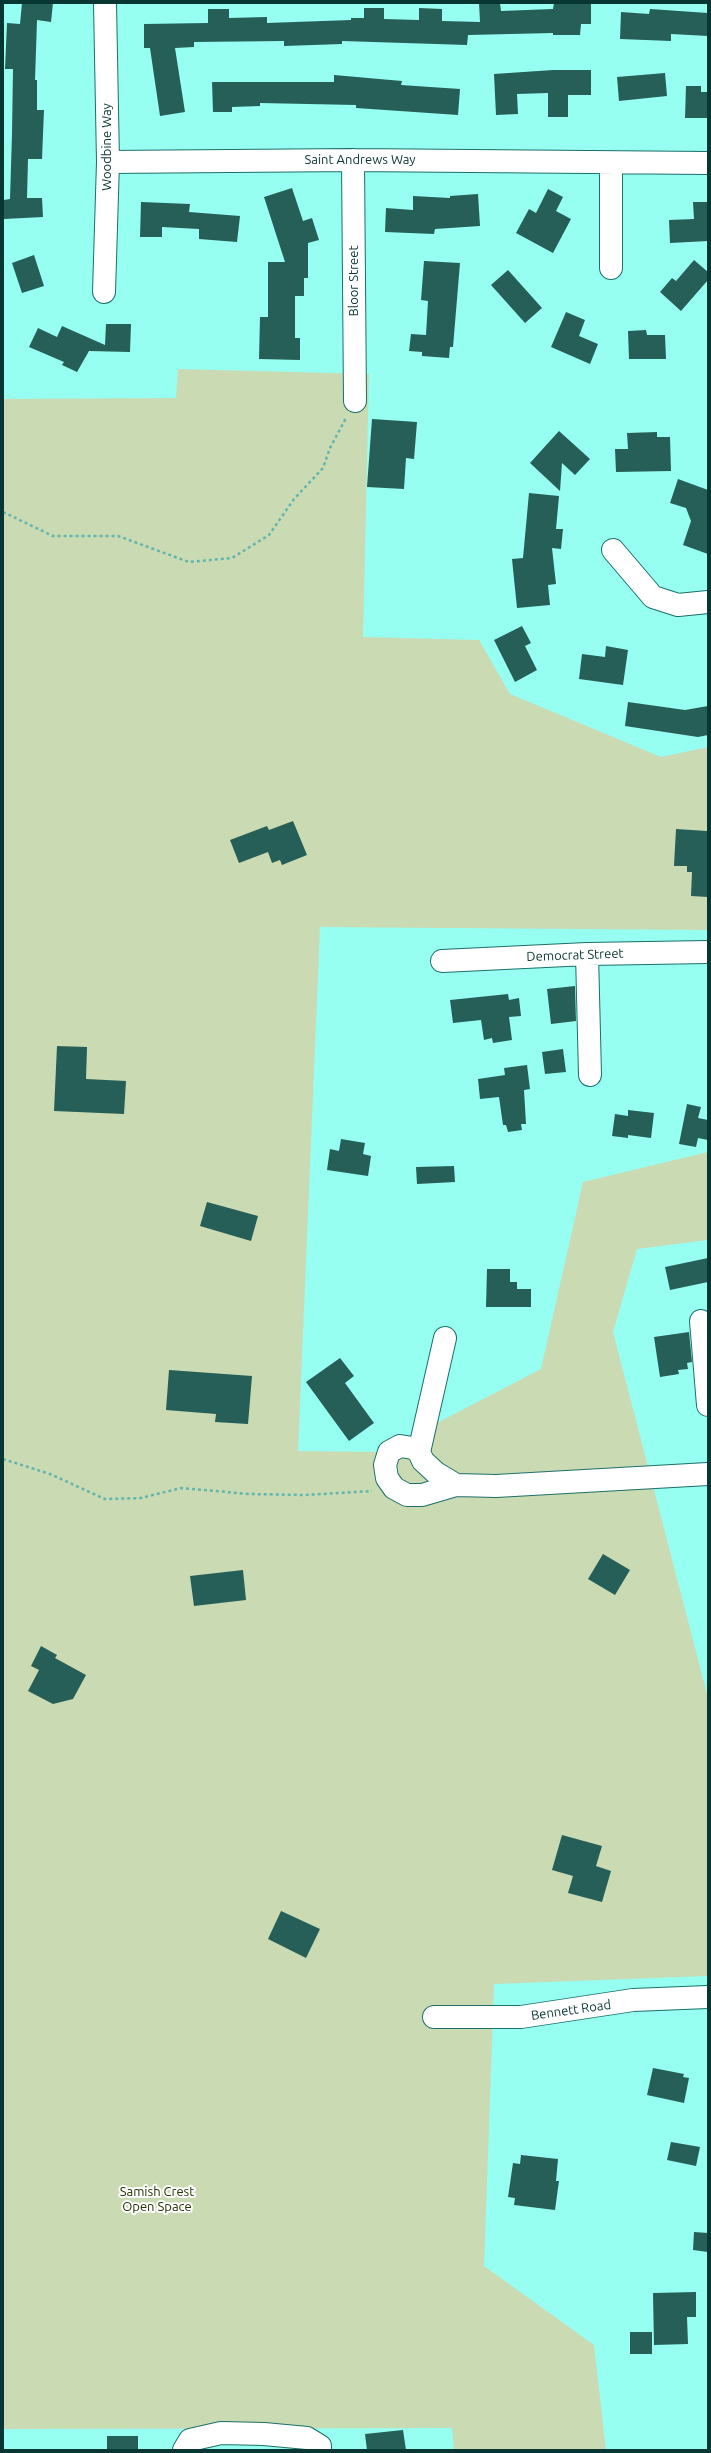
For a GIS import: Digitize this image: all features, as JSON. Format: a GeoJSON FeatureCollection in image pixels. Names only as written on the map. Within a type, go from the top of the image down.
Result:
{"type":"FeatureCollection","features":[{"type":"Feature","properties":{"kind":"street","name":"Woodbine Way"},"geometry":{"type":"LineString","coordinates":[[104,292],[108,162],[105,3]]}},
{"type":"Feature","properties":{"kind":"street","name":"Saint Andrews Way"},"geometry":{"type":"LineString","coordinates":[[108,162],[353,160],[708,163]]}},
{"type":"Feature","properties":{"kind":"street","name":"Bloor Street"},"geometry":{"type":"LineString","coordinates":[[353,160],[355,401]]}},
{"type":"Feature","properties":{"kind":"street"},"geometry":{"type":"LineString","coordinates":[[611,163],[611,268]]}},
{"type":"Feature","properties":{"kind":"street"},"geometry":{"type":"LineString","coordinates":[[614,550],[653,597],[678,605],[708,602]]}},
{"type":"Feature","properties":{"kind":"street","name":"Democrat Street"},"geometry":{"type":"LineString","coordinates":[[442,961],[587,954],[708,952]]}},
{"type":"Feature","properties":{"kind":"street"},"geometry":{"type":"LineString","coordinates":[[587,954],[590,1075]]}},
{"type":"Feature","properties":{"kind":"street"},"geometry":{"type":"LineString","coordinates":[[702,1321],[708,1405]]}},
{"type":"Feature","properties":{"kind":"street"},"geometry":{"type":"LineString","coordinates":[[419,1452],[445,1338]]}},
{"type":"Feature","properties":{"kind":"street"},"geometry":{"type":"LineString","coordinates":[[456,1485],[436,1473],[423,1461],[419,1452],[412,1448],[400,1446],[389,1452],[385,1465],[387,1478],[394,1488],[407,1495],[422,1495],[456,1485],[496,1486],[632,1480],[708,1474]]}},
{"type":"Feature","properties":{"kind":"street","name":"Bennett Road"},"geometry":{"type":"LineString","coordinates":[[434,2017],[521,2017],[633,2000],[708,1997]]}},
{"type":"Feature","properties":{"kind":"street"},"geometry":{"type":"LineString","coordinates":[[184,2450],[190,2440],[221,2433],[264,2434],[307,2438],[320,2448]]}},
{"type":"Feature","properties":{"kind":"path"},"geometry":{"type":"LineString","coordinates":[[3,512],[53,536],[118,536],[189,562],[232,558],[269,535],[294,499],[323,468],[330,448],[355,401]]}},
{"type":"Feature","properties":{"kind":"path"},"geometry":{"type":"LineString","coordinates":[[3,1459],[50,1474],[105,1499],[141,1498],[181,1488],[249,1494],[305,1495],[394,1488]]}},
{"type":"Feature","properties":{"kind":"green space","name":"Samish Crest Open Space"},"geometry":{"type":"Polygon","coordinates":[[[178,369],[369,374],[363,637],[479,640],[510,694],[661,757],[708,747],[708,930],[320,927],[298,1451],[381,1452],[541,1369],[583,1182],[708,1152],[708,1240],[637,1249],[613,1332],[708,1698],[708,1976],[494,1984],[484,2266],[594,2345],[606,2450],[454,2450],[452,2428],[3,2429],[3,399],[176,398],[178,369]]]}},
{"type":"Feature","properties":{"kind":"building"},"geometry":{"type":"Polygon","coordinates":[[[22,3],[53,3],[51,22],[37,20],[35,80],[37,80],[37,110],[44,110],[42,159],[28,159],[27,198],[42,198],[43,217],[4,219],[4,200],[10,199],[13,69],[5,69],[7,23],[20,24],[22,3]]]}},
{"type":"Feature","properties":{"kind":"building"},"geometry":{"type":"Polygon","coordinates":[[[479,3],[500,3],[501,11],[553,9],[554,3],[591,3],[591,24],[581,24],[580,35],[553,35],[553,33],[468,35],[467,45],[342,41],[342,44],[284,46],[284,41],[194,42],[194,47],[175,48],[185,112],[160,116],[150,48],[144,48],[144,24],[208,23],[208,9],[229,9],[229,18],[267,17],[267,23],[351,20],[351,18],[364,18],[364,8],[384,8],[384,19],[419,20],[419,8],[442,9],[442,21],[480,22],[479,3]]]}},
{"type":"Feature","properties":{"kind":"building"},"geometry":{"type":"Polygon","coordinates":[[[650,9],[708,13],[708,36],[671,34],[671,41],[620,39],[621,12],[649,14],[650,9]]]}},
{"type":"Feature","properties":{"kind":"building"},"geometry":{"type":"Polygon","coordinates":[[[553,70],[591,70],[591,95],[568,95],[568,117],[548,117],[548,93],[517,94],[518,114],[496,115],[494,74],[553,70]]]}},
{"type":"Feature","properties":{"kind":"building"},"geometry":{"type":"Polygon","coordinates":[[[665,73],[667,96],[619,101],[617,77],[665,73]]]}},
{"type":"Feature","properties":{"kind":"building"},"geometry":{"type":"Polygon","coordinates":[[[334,75],[402,81],[401,85],[460,89],[458,115],[356,108],[356,105],[260,103],[260,106],[232,107],[232,112],[213,112],[212,82],[334,82],[334,75]]]}},
{"type":"Feature","properties":{"kind":"building"},"geometry":{"type":"Polygon","coordinates":[[[686,86],[701,86],[701,92],[708,92],[708,118],[685,118],[686,86]]]}},
{"type":"Feature","properties":{"kind":"building"},"geometry":{"type":"Polygon","coordinates":[[[292,188],[303,221],[312,218],[319,240],[308,243],[308,278],[304,278],[304,296],[295,296],[295,338],[300,338],[300,360],[259,359],[260,317],[268,317],[268,262],[285,262],[264,197],[292,188]]]}},
{"type":"Feature","properties":{"kind":"building"},"geometry":{"type":"Polygon","coordinates":[[[548,189],[563,197],[556,211],[571,219],[553,253],[516,233],[529,209],[536,213],[548,189]]]}},
{"type":"Feature","properties":{"kind":"building"},"geometry":{"type":"Polygon","coordinates":[[[478,194],[480,226],[435,229],[434,234],[385,232],[386,208],[413,210],[413,196],[450,198],[450,196],[478,194]]]}},
{"type":"Feature","properties":{"kind":"building"},"geometry":{"type":"Polygon","coordinates":[[[141,202],[190,204],[189,212],[240,216],[237,242],[199,239],[199,229],[162,227],[162,237],[140,237],[141,202]]]}},
{"type":"Feature","properties":{"kind":"building"},"geometry":{"type":"Polygon","coordinates":[[[693,202],[708,202],[708,241],[670,243],[669,220],[694,219],[693,202]]]}},
{"type":"Feature","properties":{"kind":"building"},"geometry":{"type":"Polygon","coordinates":[[[34,255],[44,286],[22,293],[12,263],[34,255]]]}},
{"type":"Feature","properties":{"kind":"building"},"geometry":{"type":"Polygon","coordinates":[[[694,260],[708,272],[708,280],[681,311],[660,292],[672,278],[676,281],[694,260]]]}},
{"type":"Feature","properties":{"kind":"building"},"geometry":{"type":"Polygon","coordinates":[[[424,261],[460,263],[453,347],[450,347],[449,358],[422,356],[422,352],[409,351],[411,334],[426,335],[428,301],[421,300],[424,261]]]}},
{"type":"Feature","properties":{"kind":"building"},"geometry":{"type":"Polygon","coordinates":[[[508,270],[542,308],[525,323],[491,285],[508,270]]]}},
{"type":"Feature","properties":{"kind":"building"},"geometry":{"type":"Polygon","coordinates":[[[566,312],[585,320],[579,336],[598,344],[590,364],[551,347],[566,312]]]}},
{"type":"Feature","properties":{"kind":"building"},"geometry":{"type":"Polygon","coordinates":[[[106,324],[131,324],[130,352],[89,351],[77,372],[62,365],[64,362],[29,347],[38,328],[57,337],[62,326],[105,345],[106,324]]]}},
{"type":"Feature","properties":{"kind":"building"},"geometry":{"type":"Polygon","coordinates":[[[646,330],[647,335],[665,335],[666,359],[629,359],[628,331],[646,330]]]}},
{"type":"Feature","properties":{"kind":"building"},"geometry":{"type":"Polygon","coordinates":[[[372,419],[417,422],[414,459],[406,458],[404,489],[367,487],[372,419]]]}},
{"type":"Feature","properties":{"kind":"building"},"geometry":{"type":"Polygon","coordinates":[[[559,431],[590,459],[575,475],[562,463],[560,491],[530,463],[559,431]]]}},
{"type":"Feature","properties":{"kind":"building"},"geometry":{"type":"Polygon","coordinates":[[[657,432],[657,437],[670,437],[671,471],[616,472],[615,449],[628,449],[627,433],[657,432]]]}},
{"type":"Feature","properties":{"kind":"building"},"geometry":{"type":"Polygon","coordinates":[[[678,479],[708,490],[708,554],[683,545],[691,521],[686,508],[670,503],[678,479]]]}},
{"type":"Feature","properties":{"kind":"building"},"geometry":{"type":"Polygon","coordinates":[[[529,493],[559,496],[556,529],[563,529],[561,549],[552,548],[556,584],[548,585],[550,605],[517,608],[512,559],[523,558],[529,493]]]}},
{"type":"Feature","properties":{"kind":"building"},"geometry":{"type":"Polygon","coordinates":[[[522,626],[531,643],[525,646],[537,670],[515,682],[494,640],[522,626]]]}},
{"type":"Feature","properties":{"kind":"building"},"geometry":{"type":"Polygon","coordinates":[[[606,646],[628,650],[623,685],[579,679],[582,654],[605,657],[606,646]]]}},
{"type":"Feature","properties":{"kind":"building"},"geometry":{"type":"Polygon","coordinates":[[[628,702],[685,710],[708,706],[708,735],[698,737],[625,726],[628,702]]]}},
{"type":"Feature","properties":{"kind":"building"},"geometry":{"type":"Polygon","coordinates":[[[293,821],[307,855],[282,865],[280,860],[272,863],[268,852],[239,863],[230,840],[267,826],[269,830],[293,821]]]}},
{"type":"Feature","properties":{"kind":"building"},"geometry":{"type":"Polygon","coordinates":[[[676,829],[707,831],[708,897],[691,896],[692,872],[687,872],[687,866],[674,866],[676,829]]]}},
{"type":"Feature","properties":{"kind":"building"},"geometry":{"type":"Polygon","coordinates":[[[575,986],[576,1021],[551,1024],[547,989],[575,986]]]}},
{"type":"Feature","properties":{"kind":"building"},"geometry":{"type":"Polygon","coordinates":[[[508,994],[509,1000],[519,998],[521,1016],[509,1017],[512,1040],[493,1043],[492,1038],[484,1040],[481,1020],[453,1023],[450,1000],[508,994]]]}},
{"type":"Feature","properties":{"kind":"building"},"geometry":{"type":"Polygon","coordinates":[[[57,1046],[87,1047],[86,1079],[126,1081],[124,1114],[54,1111],[57,1046]]]}},
{"type":"Feature","properties":{"kind":"building"},"geometry":{"type":"Polygon","coordinates":[[[563,1049],[566,1072],[545,1074],[542,1052],[563,1049]]]}},
{"type":"Feature","properties":{"kind":"building"},"geometry":{"type":"Polygon","coordinates":[[[527,1065],[530,1089],[524,1090],[526,1124],[521,1124],[522,1130],[508,1132],[506,1125],[503,1125],[499,1097],[480,1099],[478,1079],[505,1075],[504,1068],[527,1065]]]}},
{"type":"Feature","properties":{"kind":"building"},"geometry":{"type":"Polygon","coordinates":[[[687,1104],[701,1107],[698,1118],[708,1120],[708,1140],[698,1138],[696,1147],[679,1144],[687,1104]]]}},
{"type":"Feature","properties":{"kind":"building"},"geometry":{"type":"Polygon","coordinates":[[[628,1110],[654,1113],[651,1138],[628,1135],[628,1138],[612,1136],[615,1114],[628,1116],[628,1110]]]}},
{"type":"Feature","properties":{"kind":"building"},"geometry":{"type":"Polygon","coordinates":[[[341,1139],[365,1143],[363,1154],[371,1156],[368,1176],[327,1170],[330,1149],[339,1151],[341,1139]]]}},
{"type":"Feature","properties":{"kind":"building"},"geometry":{"type":"Polygon","coordinates":[[[454,1166],[455,1182],[417,1184],[416,1167],[454,1166]]]}},
{"type":"Feature","properties":{"kind":"building"},"geometry":{"type":"Polygon","coordinates":[[[207,1202],[258,1216],[251,1241],[200,1226],[207,1202]]]}},
{"type":"Feature","properties":{"kind":"building"},"geometry":{"type":"Polygon","coordinates":[[[708,1258],[708,1282],[670,1290],[665,1267],[708,1258]]]}},
{"type":"Feature","properties":{"kind":"building"},"geometry":{"type":"Polygon","coordinates":[[[487,1269],[510,1269],[510,1282],[517,1282],[517,1289],[531,1289],[531,1307],[486,1307],[487,1269]]]}},
{"type":"Feature","properties":{"kind":"building"},"geometry":{"type":"Polygon","coordinates":[[[689,1332],[692,1362],[687,1363],[688,1369],[678,1370],[679,1374],[660,1377],[654,1337],[689,1332]]]}},
{"type":"Feature","properties":{"kind":"building"},"geometry":{"type":"Polygon","coordinates":[[[340,1358],[354,1376],[345,1383],[374,1423],[349,1441],[306,1382],[340,1358]]]}},
{"type":"Feature","properties":{"kind":"building"},"geometry":{"type":"Polygon","coordinates":[[[169,1370],[252,1376],[248,1424],[215,1422],[216,1414],[166,1410],[169,1370]]]}},
{"type":"Feature","properties":{"kind":"building"},"geometry":{"type":"Polygon","coordinates":[[[603,1554],[630,1570],[615,1595],[588,1579],[603,1554]]]}},
{"type":"Feature","properties":{"kind":"building"},"geometry":{"type":"Polygon","coordinates":[[[243,1570],[246,1600],[194,1606],[190,1576],[243,1570]]]}},
{"type":"Feature","properties":{"kind":"building"},"geometry":{"type":"Polygon","coordinates":[[[41,1646],[57,1655],[55,1658],[86,1675],[73,1699],[53,1704],[28,1691],[39,1670],[31,1666],[41,1646]]]}},
{"type":"Feature","properties":{"kind":"building"},"geometry":{"type":"Polygon","coordinates":[[[562,1835],[602,1846],[596,1866],[611,1871],[602,1902],[568,1893],[573,1876],[552,1870],[562,1835]]]}},
{"type":"Feature","properties":{"kind":"building"},"geometry":{"type":"Polygon","coordinates":[[[281,1911],[320,1929],[306,1958],[268,1939],[281,1911]]]}},
{"type":"Feature","properties":{"kind":"building"},"geometry":{"type":"Polygon","coordinates":[[[653,2068],[684,2074],[683,2077],[689,2078],[684,2103],[647,2095],[653,2068]]]}},
{"type":"Feature","properties":{"kind":"building"},"geometry":{"type":"Polygon","coordinates":[[[671,2142],[700,2147],[696,2166],[667,2160],[671,2142]]]}},
{"type":"Feature","properties":{"kind":"building"},"geometry":{"type":"Polygon","coordinates":[[[521,2155],[558,2159],[556,2181],[559,2181],[555,2210],[514,2205],[515,2198],[508,2197],[513,2163],[520,2164],[521,2155]]]}},
{"type":"Feature","properties":{"kind":"building"},"geometry":{"type":"Polygon","coordinates":[[[694,2232],[708,2233],[708,2252],[693,2250],[694,2232]]]}},
{"type":"Feature","properties":{"kind":"building"},"geometry":{"type":"Polygon","coordinates":[[[696,2292],[696,2317],[687,2317],[688,2344],[654,2345],[653,2293],[696,2292]]]}},
{"type":"Feature","properties":{"kind":"building"},"geometry":{"type":"Polygon","coordinates":[[[630,2332],[652,2332],[652,2354],[630,2354],[630,2332]]]}},
{"type":"Feature","properties":{"kind":"building"},"geometry":{"type":"Polygon","coordinates":[[[403,2430],[406,2450],[367,2450],[365,2434],[403,2430]]]}},
{"type":"Feature","properties":{"kind":"building"},"geometry":{"type":"Polygon","coordinates":[[[107,2436],[138,2436],[138,2450],[107,2450],[107,2436]]]}}]}
